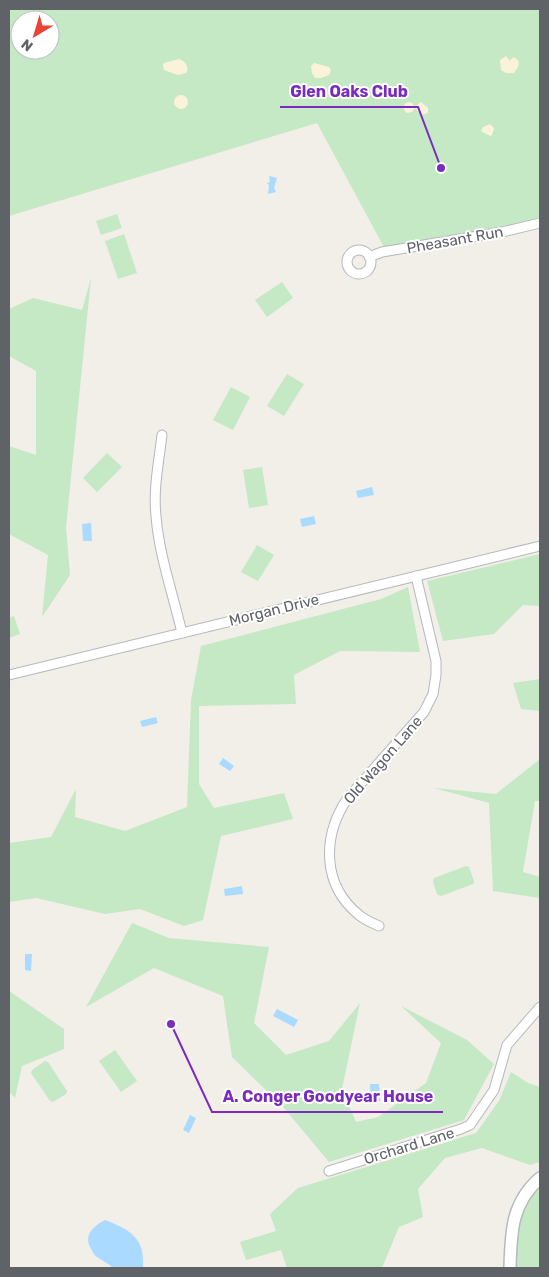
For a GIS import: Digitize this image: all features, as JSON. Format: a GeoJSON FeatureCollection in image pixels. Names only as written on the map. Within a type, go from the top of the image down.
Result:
{"type":"FeatureCollection","features":[{"type":"Feature","properties":{"kind":"main road"},"geometry":{"type":"LineString","coordinates":[[510,1268],[511,1231],[515,1216],[526,1194],[540,1178]]}},
{"type":"Feature","properties":{"kind":"street","name":"Pheasant Run"},"geometry":{"type":"LineString","coordinates":[[369,257],[382,252],[502,232],[540,223]]}},
{"type":"Feature","properties":{"kind":"street"},"geometry":{"type":"LineString","coordinates":[[162,435],[155,514],[159,541],[182,633]]}},
{"type":"Feature","properties":{"kind":"street","name":"Morgan Drive"},"geometry":{"type":"LineString","coordinates":[[9,675],[540,546]]}},
{"type":"Feature","properties":{"kind":"street","name":"Old Wagon Lane"},"geometry":{"type":"LineString","coordinates":[[379,926],[360,916],[338,891],[331,870],[329,846],[335,819],[347,799],[417,721],[430,703],[435,682],[436,661],[416,576]]}},
{"type":"Feature","properties":{"kind":"street","name":"Orchard Lane"},"geometry":{"type":"LineString","coordinates":[[328,1171],[461,1130],[470,1125],[494,1090],[507,1046],[540,1007]]}},
{"type":"Feature","properties":{"kind":"green space"},"geometry":{"type":"Polygon","coordinates":[[[9,9],[540,9],[540,223],[386,251],[317,123],[9,216],[9,9]]]}},
{"type":"Feature","properties":{"kind":"green space"},"geometry":{"type":"Polygon","coordinates":[[[117,214],[122,228],[101,235],[96,221],[117,214]]]}},
{"type":"Feature","properties":{"kind":"green space"},"geometry":{"type":"Polygon","coordinates":[[[124,234],[137,273],[118,279],[105,241],[124,234]]]}},
{"type":"Feature","properties":{"kind":"green space"},"geometry":{"type":"Polygon","coordinates":[[[91,278],[66,527],[70,575],[42,617],[48,555],[9,534],[9,446],[36,455],[36,371],[9,356],[9,309],[33,298],[82,310],[91,278]]]}},
{"type":"Feature","properties":{"kind":"green space"},"geometry":{"type":"Polygon","coordinates":[[[282,282],[293,298],[267,317],[255,300],[282,282]]]}},
{"type":"Feature","properties":{"kind":"green space"},"geometry":{"type":"Polygon","coordinates":[[[287,374],[304,384],[284,416],[267,406],[287,374]]]}},
{"type":"Feature","properties":{"kind":"green space"},"geometry":{"type":"Polygon","coordinates":[[[231,387],[250,397],[233,430],[213,420],[231,387]]]}},
{"type":"Feature","properties":{"kind":"green space"},"geometry":{"type":"Polygon","coordinates":[[[107,453],[122,467],[97,492],[83,478],[107,453]]]}},
{"type":"Feature","properties":{"kind":"green space"},"geometry":{"type":"Polygon","coordinates":[[[262,467],[268,505],[249,508],[243,470],[262,467]]]}},
{"type":"Feature","properties":{"kind":"green space"},"geometry":{"type":"Polygon","coordinates":[[[257,545],[274,555],[258,581],[241,572],[257,545]]]}},
{"type":"Feature","properties":{"kind":"green space"},"geometry":{"type":"Polygon","coordinates":[[[540,554],[540,606],[523,605],[494,634],[443,641],[427,581],[540,554]]]}},
{"type":"Feature","properties":{"kind":"green space"},"geometry":{"type":"Polygon","coordinates":[[[408,587],[420,652],[340,651],[294,675],[296,704],[199,706],[199,784],[214,808],[284,793],[293,819],[221,836],[203,920],[184,926],[140,909],[105,914],[36,898],[9,902],[9,843],[51,837],[76,789],[75,817],[125,831],[187,807],[191,700],[201,646],[381,599],[408,587]]]}},
{"type":"Feature","properties":{"kind":"green space"},"geometry":{"type":"Polygon","coordinates":[[[14,616],[20,634],[9,638],[9,618],[14,616]]]}},
{"type":"Feature","properties":{"kind":"green space"},"geometry":{"type":"Polygon","coordinates":[[[540,679],[540,711],[521,709],[513,683],[540,679]]]}},
{"type":"Feature","properties":{"kind":"green space"},"geometry":{"type":"Polygon","coordinates":[[[540,759],[540,801],[535,801],[523,872],[540,877],[540,898],[493,891],[489,803],[434,788],[496,794],[540,759]]]}},
{"type":"Feature","properties":{"kind":"green space"},"geometry":{"type":"Polygon","coordinates":[[[466,866],[469,867],[474,881],[473,884],[441,896],[437,894],[433,882],[434,878],[466,866]]]}},
{"type":"Feature","properties":{"kind":"green space"},"geometry":{"type":"Polygon","coordinates":[[[132,923],[169,938],[269,947],[254,1023],[286,1055],[329,1041],[360,1003],[342,1089],[356,1122],[378,1117],[426,1083],[441,1043],[401,1006],[467,1040],[494,1064],[464,1120],[329,1162],[284,1108],[232,1057],[223,996],[154,968],[86,1007],[132,923]]]}},
{"type":"Feature","properties":{"kind":"green space"},"geometry":{"type":"Polygon","coordinates":[[[9,991],[64,1029],[64,1049],[22,1066],[15,1098],[9,1091],[9,991]]]}},
{"type":"Feature","properties":{"kind":"green space"},"geometry":{"type":"Polygon","coordinates":[[[115,1050],[137,1081],[121,1092],[99,1061],[115,1050]]]}},
{"type":"Feature","properties":{"kind":"green space"},"geometry":{"type":"Polygon","coordinates":[[[45,1061],[48,1062],[67,1091],[66,1094],[53,1102],[50,1101],[31,1073],[32,1070],[45,1061]]]}},
{"type":"Feature","properties":{"kind":"green space"},"geometry":{"type":"Polygon","coordinates":[[[511,1072],[528,1083],[540,1087],[540,1162],[530,1165],[482,1148],[445,1158],[418,1189],[423,1217],[399,1227],[382,1268],[287,1268],[281,1250],[246,1260],[240,1242],[276,1231],[270,1214],[298,1188],[476,1133],[499,1101],[511,1072]]]}},
{"type":"Feature","properties":{"kind":"green space"},"geometry":{"type":"Polygon","coordinates":[[[540,1178],[540,1268],[505,1268],[508,1237],[540,1178]]]}},
{"type":"Feature","properties":{"kind":"sand"},"geometry":{"type":"Polygon","coordinates":[[[506,56],[510,61],[513,57],[519,62],[514,73],[506,73],[501,70],[500,60],[506,56]]]}},
{"type":"Feature","properties":{"kind":"sand"},"geometry":{"type":"Polygon","coordinates":[[[179,59],[186,64],[186,73],[178,75],[164,70],[164,63],[179,59]]]}},
{"type":"Feature","properties":{"kind":"sand"},"geometry":{"type":"Polygon","coordinates":[[[314,63],[329,67],[331,70],[329,75],[315,78],[311,66],[314,63]]]}},
{"type":"Feature","properties":{"kind":"sand"},"geometry":{"type":"Polygon","coordinates":[[[178,95],[184,95],[188,102],[184,109],[178,109],[174,105],[174,99],[178,95]]]}},
{"type":"Feature","properties":{"kind":"sand"},"geometry":{"type":"Polygon","coordinates":[[[409,102],[415,107],[421,102],[428,108],[428,113],[421,115],[415,108],[412,112],[407,113],[404,107],[405,103],[409,102]]]}},
{"type":"Feature","properties":{"kind":"sand"},"geometry":{"type":"Polygon","coordinates":[[[490,124],[494,128],[490,136],[481,131],[483,127],[490,124]]]}},
{"type":"Feature","properties":{"kind":"water"},"geometry":{"type":"Polygon","coordinates":[[[269,176],[277,178],[274,188],[276,192],[268,194],[269,185],[267,183],[270,182],[269,176]]]}},
{"type":"Feature","properties":{"kind":"water"},"geometry":{"type":"Polygon","coordinates":[[[372,487],[374,495],[358,498],[356,491],[372,487]]]}},
{"type":"Feature","properties":{"kind":"water"},"geometry":{"type":"Polygon","coordinates":[[[314,516],[316,524],[302,527],[300,519],[314,516]]]}},
{"type":"Feature","properties":{"kind":"water"},"geometry":{"type":"Polygon","coordinates":[[[91,523],[92,541],[83,541],[82,524],[91,523]]]}},
{"type":"Feature","properties":{"kind":"water"},"geometry":{"type":"Polygon","coordinates":[[[156,717],[158,723],[142,727],[140,721],[156,717]]]}},
{"type":"Feature","properties":{"kind":"water"},"geometry":{"type":"Polygon","coordinates":[[[223,758],[234,766],[230,771],[219,764],[223,758]]]}},
{"type":"Feature","properties":{"kind":"water"},"geometry":{"type":"Polygon","coordinates":[[[242,886],[243,894],[225,896],[224,889],[242,886]]]}},
{"type":"Feature","properties":{"kind":"water"},"geometry":{"type":"Polygon","coordinates":[[[25,954],[32,954],[31,971],[25,970],[25,954]]]}},
{"type":"Feature","properties":{"kind":"water"},"geometry":{"type":"Polygon","coordinates":[[[277,1009],[298,1020],[294,1027],[273,1016],[277,1009]]]}},
{"type":"Feature","properties":{"kind":"water"},"geometry":{"type":"Polygon","coordinates":[[[370,1084],[379,1084],[380,1101],[371,1102],[370,1084]]]}},
{"type":"Feature","properties":{"kind":"water"},"geometry":{"type":"Polygon","coordinates":[[[190,1115],[196,1118],[189,1133],[183,1130],[190,1115]]]}},
{"type":"Feature","properties":{"kind":"water"},"geometry":{"type":"Polygon","coordinates":[[[105,1220],[129,1232],[139,1242],[142,1249],[143,1268],[113,1268],[94,1254],[88,1242],[89,1234],[97,1225],[105,1220]]]}},
{"type":"Feature","properties":{"kind":"place","name":"Glen Oaks Club"},"geometry":{"type":"Point","coordinates":[441,168]}},
{"type":"Feature","properties":{"kind":"place","name":"A. Conger Goodyear House"},"geometry":{"type":"Point","coordinates":[171,1024]}}]}
